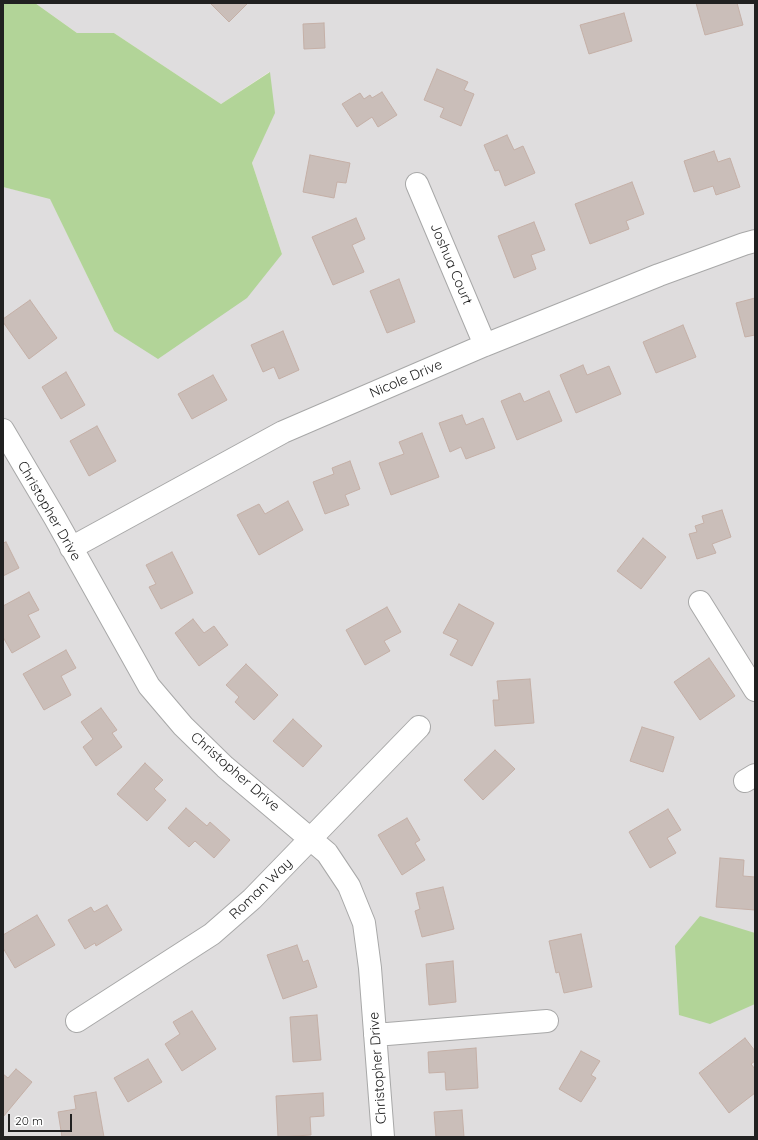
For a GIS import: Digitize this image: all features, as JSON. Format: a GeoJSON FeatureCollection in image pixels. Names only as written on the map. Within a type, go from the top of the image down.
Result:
{"type":"FeatureCollection","features":[{"type":"Feature","properties":{"kind":"street","name":"Joshua Court"},"geometry":{"type":"LineString","coordinates":[[417,184],[485,345]]}},
{"type":"Feature","properties":{"kind":"street","name":"Nicole Drive"},"geometry":{"type":"LineString","coordinates":[[71,548],[282,432],[485,345],[659,275],[755,241]]}},
{"type":"Feature","properties":{"kind":"street","name":"Christopher Drive"},"geometry":{"type":"LineString","coordinates":[[3,430],[149,686],[183,726],[225,767],[327,853],[349,886],[364,923],[370,968],[383,1137]]}},
{"type":"Feature","properties":{"kind":"street"},"geometry":{"type":"LineString","coordinates":[[700,602],[755,690]]}},
{"type":"Feature","properties":{"kind":"street","name":"Roman Way"},"geometry":{"type":"LineString","coordinates":[[77,1021],[212,934],[252,899],[312,839],[419,727]]}},
{"type":"Feature","properties":{"kind":"street"},"geometry":{"type":"LineString","coordinates":[[375,1035],[547,1021]]}},
{"type":"Feature","properties":{"kind":"shaded area"},"geometry":{"type":"Polygon","coordinates":[[[35,3],[755,3],[755,1137],[3,1137],[3,187],[50,198],[114,331],[282,254],[252,163],[274,113],[269,72],[221,104],[114,33],[77,33],[35,3]]]}},
{"type":"Feature","properties":{"kind":"green space"},"geometry":{"type":"Polygon","coordinates":[[[3,3],[35,3],[77,33],[114,33],[221,104],[270,72],[275,113],[252,163],[282,254],[247,298],[158,359],[114,331],[50,199],[3,187],[3,3]]]}},
{"type":"Feature","properties":{"kind":"green space"},"geometry":{"type":"Polygon","coordinates":[[[700,916],[755,933],[755,1004],[710,1024],[679,1015],[675,946],[700,916]]]}},
{"type":"Feature","properties":{"kind":"building"},"geometry":{"type":"Polygon","coordinates":[[[210,3],[248,3],[229,22],[210,3]]]}},
{"type":"Feature","properties":{"kind":"building"},"geometry":{"type":"Polygon","coordinates":[[[696,3],[737,3],[743,25],[705,35],[696,3]]]}},
{"type":"Feature","properties":{"kind":"building"},"geometry":{"type":"Polygon","coordinates":[[[624,13],[632,41],[589,54],[580,25],[624,13]]]}},
{"type":"Feature","properties":{"kind":"building"},"geometry":{"type":"Polygon","coordinates":[[[324,23],[325,48],[304,49],[303,24],[324,23]]]}},
{"type":"Feature","properties":{"kind":"building"},"geometry":{"type":"Polygon","coordinates":[[[437,69],[468,82],[464,90],[474,94],[461,126],[440,117],[444,108],[424,100],[437,69]]]}},
{"type":"Feature","properties":{"kind":"building"},"geometry":{"type":"Polygon","coordinates":[[[382,92],[397,115],[378,127],[372,117],[357,127],[342,104],[360,93],[364,99],[370,95],[372,98],[382,92]]]}},
{"type":"Feature","properties":{"kind":"building"},"geometry":{"type":"Polygon","coordinates":[[[507,135],[514,150],[523,146],[535,173],[505,186],[499,170],[495,171],[484,145],[507,135]]]}},
{"type":"Feature","properties":{"kind":"building"},"geometry":{"type":"Polygon","coordinates":[[[714,151],[718,162],[730,158],[740,187],[716,195],[713,186],[694,192],[684,161],[714,151]]]}},
{"type":"Feature","properties":{"kind":"building"},"geometry":{"type":"Polygon","coordinates":[[[310,155],[350,163],[346,183],[337,182],[334,198],[303,192],[310,155]]]}},
{"type":"Feature","properties":{"kind":"building"},"geometry":{"type":"Polygon","coordinates":[[[632,182],[644,214],[626,221],[629,229],[590,244],[575,204],[632,182]]]}},
{"type":"Feature","properties":{"kind":"building"},"geometry":{"type":"Polygon","coordinates":[[[356,218],[365,239],[352,245],[364,272],[333,285],[312,237],[356,218]]]}},
{"type":"Feature","properties":{"kind":"building"},"geometry":{"type":"Polygon","coordinates":[[[534,222],[545,250],[531,255],[536,269],[514,278],[498,236],[534,222]]]}},
{"type":"Feature","properties":{"kind":"building"},"geometry":{"type":"Polygon","coordinates":[[[399,279],[415,322],[387,333],[370,291],[399,279]]]}},
{"type":"Feature","properties":{"kind":"building"},"geometry":{"type":"Polygon","coordinates":[[[755,298],[755,335],[745,337],[736,303],[755,298]]]}},
{"type":"Feature","properties":{"kind":"building"},"geometry":{"type":"Polygon","coordinates":[[[30,300],[57,338],[29,359],[3,322],[3,319],[30,300]]]}},
{"type":"Feature","properties":{"kind":"building"},"geometry":{"type":"Polygon","coordinates":[[[683,325],[696,357],[656,373],[643,342],[683,325]]]}},
{"type":"Feature","properties":{"kind":"building"},"geometry":{"type":"Polygon","coordinates":[[[283,331],[299,370],[279,379],[274,367],[263,372],[251,345],[283,331]]]}},
{"type":"Feature","properties":{"kind":"building"},"geometry":{"type":"Polygon","coordinates":[[[583,365],[587,375],[609,366],[621,394],[576,413],[560,375],[583,365]]]}},
{"type":"Feature","properties":{"kind":"building"},"geometry":{"type":"Polygon","coordinates":[[[66,372],[85,405],[61,419],[42,387],[66,372]]]}},
{"type":"Feature","properties":{"kind":"building"},"geometry":{"type":"Polygon","coordinates":[[[213,375],[227,400],[192,419],[178,394],[213,375]]]}},
{"type":"Feature","properties":{"kind":"building"},"geometry":{"type":"Polygon","coordinates":[[[549,391],[562,421],[517,440],[501,401],[520,393],[524,402],[549,391]]]}},
{"type":"Feature","properties":{"kind":"building"},"geometry":{"type":"Polygon","coordinates":[[[462,415],[466,425],[483,418],[495,448],[466,459],[461,447],[450,452],[439,423],[462,415]]]}},
{"type":"Feature","properties":{"kind":"building"},"geometry":{"type":"Polygon","coordinates":[[[97,426],[116,461],[89,476],[70,441],[97,426]]]}},
{"type":"Feature","properties":{"kind":"building"},"geometry":{"type":"Polygon","coordinates":[[[422,433],[439,477],[391,495],[379,463],[404,454],[399,442],[422,433]]]}},
{"type":"Feature","properties":{"kind":"building"},"geometry":{"type":"Polygon","coordinates":[[[350,461],[360,489],[345,495],[349,505],[325,514],[313,482],[334,474],[332,468],[350,461]]]}},
{"type":"Feature","properties":{"kind":"building"},"geometry":{"type":"Polygon","coordinates":[[[288,501],[303,530],[259,555],[237,515],[259,504],[265,514],[288,501]]]}},
{"type":"Feature","properties":{"kind":"building"},"geometry":{"type":"Polygon","coordinates":[[[722,510],[731,537],[712,544],[716,553],[697,559],[689,534],[697,532],[695,526],[704,523],[702,516],[722,510]]]}},
{"type":"Feature","properties":{"kind":"building"},"geometry":{"type":"Polygon","coordinates":[[[643,538],[666,557],[641,589],[617,571],[643,538]]]}},
{"type":"Feature","properties":{"kind":"building"},"geometry":{"type":"Polygon","coordinates":[[[6,542],[19,568],[3,576],[3,543],[6,542]]]}},
{"type":"Feature","properties":{"kind":"building"},"geometry":{"type":"Polygon","coordinates":[[[172,552],[193,593],[161,609],[149,587],[156,584],[146,565],[172,552]]]}},
{"type":"Feature","properties":{"kind":"building"},"geometry":{"type":"Polygon","coordinates":[[[29,592],[39,610],[28,615],[40,637],[12,653],[3,637],[3,606],[29,592]]]}},
{"type":"Feature","properties":{"kind":"building"},"geometry":{"type":"Polygon","coordinates":[[[459,604],[494,623],[472,666],[450,655],[458,640],[443,633],[459,604]]]}},
{"type":"Feature","properties":{"kind":"building"},"geometry":{"type":"Polygon","coordinates":[[[387,607],[401,632],[384,641],[390,651],[365,665],[346,630],[387,607]]]}},
{"type":"Feature","properties":{"kind":"building"},"geometry":{"type":"Polygon","coordinates":[[[193,619],[204,633],[214,626],[228,645],[199,666],[175,633],[193,619]]]}},
{"type":"Feature","properties":{"kind":"building"},"geometry":{"type":"Polygon","coordinates":[[[66,650],[76,668],[61,676],[71,695],[44,710],[23,674],[66,650]]]}},
{"type":"Feature","properties":{"kind":"building"},"geometry":{"type":"Polygon","coordinates":[[[709,658],[735,696],[700,720],[674,682],[709,658]]]}},
{"type":"Feature","properties":{"kind":"building"},"geometry":{"type":"Polygon","coordinates":[[[246,664],[278,695],[254,720],[235,702],[239,697],[226,685],[246,664]]]}},
{"type":"Feature","properties":{"kind":"building"},"geometry":{"type":"Polygon","coordinates":[[[530,679],[534,723],[495,726],[493,700],[499,700],[497,681],[530,679]]]}},
{"type":"Feature","properties":{"kind":"building"},"geometry":{"type":"Polygon","coordinates":[[[101,708],[117,730],[112,733],[122,747],[96,766],[83,747],[93,739],[81,722],[101,708]]]}},
{"type":"Feature","properties":{"kind":"building"},"geometry":{"type":"Polygon","coordinates":[[[293,719],[322,746],[303,767],[273,741],[293,719]]]}},
{"type":"Feature","properties":{"kind":"building"},"geometry":{"type":"Polygon","coordinates":[[[642,727],[674,737],[663,772],[630,761],[642,727]]]}},
{"type":"Feature","properties":{"kind":"building"},"geometry":{"type":"Polygon","coordinates":[[[495,750],[515,769],[483,800],[464,780],[495,750]]]}},
{"type":"Feature","properties":{"kind":"building"},"geometry":{"type":"Polygon","coordinates":[[[145,763],[163,780],[154,789],[166,800],[147,821],[117,794],[145,763]]]}},
{"type":"Feature","properties":{"kind":"building"},"geometry":{"type":"Polygon","coordinates":[[[186,808],[207,826],[210,822],[230,840],[214,858],[195,841],[189,847],[168,828],[186,808]]]}},
{"type":"Feature","properties":{"kind":"building"},"geometry":{"type":"Polygon","coordinates":[[[668,809],[681,830],[667,838],[676,853],[650,868],[629,832],[668,809]]]}},
{"type":"Feature","properties":{"kind":"building"},"geometry":{"type":"Polygon","coordinates":[[[407,818],[420,840],[415,843],[425,860],[402,875],[378,835],[407,818]]]}},
{"type":"Feature","properties":{"kind":"building"},"geometry":{"type":"Polygon","coordinates":[[[720,858],[744,860],[743,876],[755,877],[755,910],[716,907],[720,858]]]}},
{"type":"Feature","properties":{"kind":"building"},"geometry":{"type":"Polygon","coordinates":[[[443,887],[454,929],[422,937],[415,911],[420,909],[416,893],[443,887]]]}},
{"type":"Feature","properties":{"kind":"building"},"geometry":{"type":"Polygon","coordinates":[[[107,905],[122,930],[96,946],[95,943],[85,949],[68,920],[91,907],[94,912],[107,905]]]}},
{"type":"Feature","properties":{"kind":"building"},"geometry":{"type":"Polygon","coordinates":[[[37,915],[55,945],[15,968],[3,948],[3,935],[37,915]]]}},
{"type":"Feature","properties":{"kind":"building"},"geometry":{"type":"Polygon","coordinates":[[[581,934],[592,987],[564,993],[559,972],[556,973],[549,941],[581,934]]]}},
{"type":"Feature","properties":{"kind":"building"},"geometry":{"type":"Polygon","coordinates":[[[297,945],[303,962],[308,960],[317,987],[283,999],[267,955],[297,945]]]}},
{"type":"Feature","properties":{"kind":"building"},"geometry":{"type":"Polygon","coordinates":[[[453,961],[456,1002],[429,1005],[426,964],[453,961]]]}},
{"type":"Feature","properties":{"kind":"building"},"geometry":{"type":"Polygon","coordinates":[[[192,1011],[216,1049],[182,1071],[165,1044],[180,1034],[173,1022],[192,1011]]]}},
{"type":"Feature","properties":{"kind":"building"},"geometry":{"type":"Polygon","coordinates":[[[317,1015],[321,1060],[293,1062],[290,1017],[317,1015]]]}},
{"type":"Feature","properties":{"kind":"building"},"geometry":{"type":"Polygon","coordinates":[[[745,1038],[755,1051],[755,1061],[751,1064],[755,1069],[755,1093],[729,1113],[699,1073],[745,1038]]]}},
{"type":"Feature","properties":{"kind":"building"},"geometry":{"type":"Polygon","coordinates":[[[476,1048],[478,1088],[446,1090],[445,1072],[429,1073],[428,1052],[476,1048]]]}},
{"type":"Feature","properties":{"kind":"building"},"geometry":{"type":"Polygon","coordinates":[[[581,1051],[600,1061],[591,1075],[596,1078],[581,1102],[559,1089],[581,1051]]]}},
{"type":"Feature","properties":{"kind":"building"},"geometry":{"type":"Polygon","coordinates":[[[148,1059],[162,1082],[128,1102],[114,1078],[148,1059]]]}},
{"type":"Feature","properties":{"kind":"building"},"geometry":{"type":"Polygon","coordinates":[[[16,1069],[32,1082],[3,1117],[3,1074],[8,1078],[16,1069]]]}},
{"type":"Feature","properties":{"kind":"building"},"geometry":{"type":"Polygon","coordinates":[[[96,1092],[104,1137],[62,1137],[58,1112],[76,1109],[74,1096],[96,1092]]]}},
{"type":"Feature","properties":{"kind":"building"},"geometry":{"type":"Polygon","coordinates":[[[323,1093],[324,1116],[310,1117],[311,1135],[278,1137],[276,1096],[323,1093]]]}},
{"type":"Feature","properties":{"kind":"building"},"geometry":{"type":"Polygon","coordinates":[[[462,1110],[464,1137],[436,1137],[434,1112],[462,1110]]]}}]}
